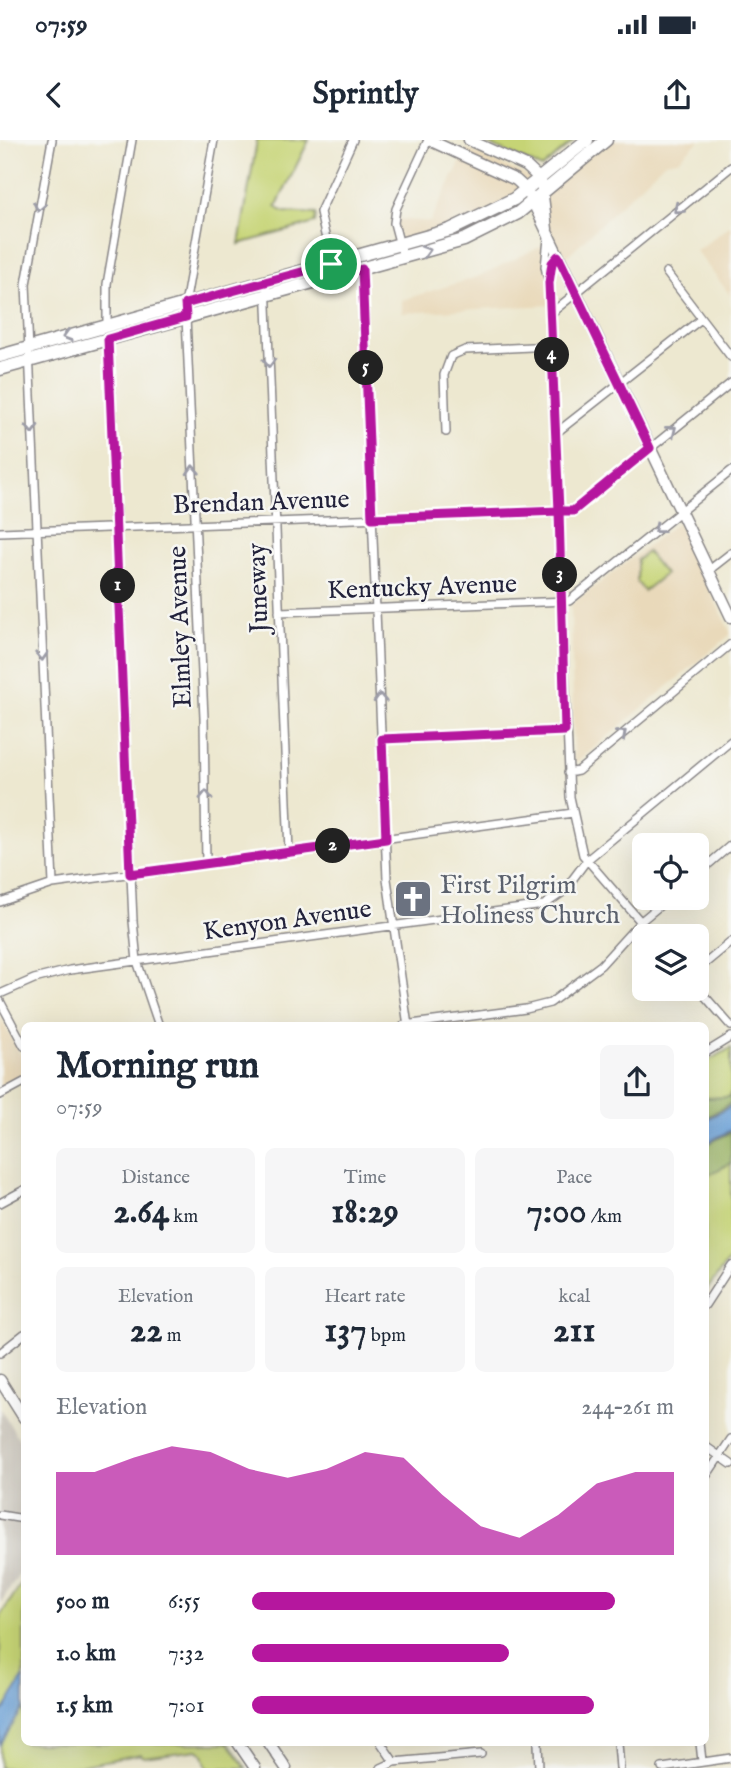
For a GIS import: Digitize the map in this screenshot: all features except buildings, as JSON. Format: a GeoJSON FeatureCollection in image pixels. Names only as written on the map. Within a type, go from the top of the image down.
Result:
{"type":"FeatureCollection","features":[{"type":"Feature","properties":{"kind":"main road"},"geometry":{"type":"LineString","coordinates":[[0,369],[30,354],[107,324],[266,295],[333,270],[477,234],[529,197],[541,180],[587,140]]}},
{"type":"Feature","properties":{"kind":"main road"},"geometry":{"type":"LineString","coordinates":[[529,197],[545,194],[606,140]]}},
{"type":"Feature","properties":{"kind":"main road"},"geometry":{"type":"LineString","coordinates":[[0,356],[30,354],[108,339],[266,281],[333,270],[362,269],[401,251]]}},
{"type":"Feature","properties":{"kind":"street"},"geometry":{"type":"LineString","coordinates":[[52,140],[26,276],[52,884]]}},
{"type":"Feature","properties":{"kind":"street"},"geometry":{"type":"LineString","coordinates":[[132,140],[107,284],[107,324],[130,874],[137,961],[158,1022]]}},
{"type":"Feature","properties":{"kind":"street","name":"Elmley Avenue"},"geometry":{"type":"LineString","coordinates":[[206,863],[205,748],[185,311],[214,140]]}},
{"type":"Feature","properties":{"kind":"street"},"geometry":{"type":"LineString","coordinates":[[333,270],[320,212],[353,140]]}},
{"type":"Feature","properties":{"kind":"street"},"geometry":{"type":"LineString","coordinates":[[401,251],[394,223],[396,209],[429,140],[516,180],[529,197],[731,617]]}},
{"type":"Feature","properties":{"kind":"street"},"geometry":{"type":"LineString","coordinates":[[469,140],[526,166],[541,180],[545,194],[548,239],[545,267],[549,283]]}},
{"type":"Feature","properties":{"kind":"street"},"geometry":{"type":"LineString","coordinates":[[550,314],[576,296],[731,167]]}},
{"type":"Feature","properties":{"kind":"street"},"geometry":{"type":"LineString","coordinates":[[558,256],[552,263],[549,283],[568,773],[579,846],[587,860],[640,922]]}},
{"type":"Feature","properties":{"kind":"street"},"geometry":{"type":"LineString","coordinates":[[362,269],[386,839],[393,926],[406,1022]]}},
{"type":"Feature","properties":{"kind":"street"},"geometry":{"type":"LineString","coordinates":[[666,272],[731,357]]}},
{"type":"Feature","properties":{"kind":"street","name":"Juneway"},"geometry":{"type":"LineString","coordinates":[[266,281],[289,852]]}},
{"type":"Feature","properties":{"kind":"street"},"geometry":{"type":"LineString","coordinates":[[556,433],[701,319]]}},
{"type":"Feature","properties":{"kind":"street"},"geometry":{"type":"LineString","coordinates":[[446,432],[444,375],[446,362],[451,355],[466,350],[552,346]]}},
{"type":"Feature","properties":{"kind":"street","name":"Brendan Avenue"},"geometry":{"type":"LineString","coordinates":[[0,532],[573,511],[731,383]]}},
{"type":"Feature","properties":{"kind":"street","name":"Kentucky Avenue"},"geometry":{"type":"LineString","coordinates":[[279,612],[569,601],[731,471]]}},
{"type":"Feature","properties":{"kind":"street"},"geometry":{"type":"LineString","coordinates":[[708,571],[731,553]]}},
{"type":"Feature","properties":{"kind":"street"},"geometry":{"type":"LineString","coordinates":[[568,773],[578,771],[731,644]]}},
{"type":"Feature","properties":{"kind":"street"},"geometry":{"type":"LineString","coordinates":[[382,739],[565,731]]}},
{"type":"Feature","properties":{"kind":"street","name":"Kenyon Avenue"},"geometry":{"type":"LineString","coordinates":[[0,993],[61,971],[544,905],[562,892],[587,860],[731,741]]}},
{"type":"Feature","properties":{"kind":"street"},"geometry":{"type":"LineString","coordinates":[[0,902],[52,884],[573,813]]}},
{"type":"Feature","properties":{"kind":"street"},"geometry":{"type":"LineString","coordinates":[[709,864],[731,845]]}},
{"type":"Feature","properties":{"kind":"street"},"geometry":{"type":"LineString","coordinates":[[428,1022],[526,1009],[550,1003],[601,965],[654,910]]}},
{"type":"Feature","properties":{"kind":"street"},"geometry":{"type":"LineString","coordinates":[[709,960],[731,942]]}},
{"type":"Feature","properties":{"kind":"street"},"geometry":{"type":"LineString","coordinates":[[0,1001],[21,1040]]}},
{"type":"Feature","properties":{"kind":"street"},"geometry":{"type":"LineString","coordinates":[[709,1001],[731,1026]]}},
{"type":"Feature","properties":{"kind":"street"},"geometry":{"type":"LineString","coordinates":[[709,1051],[731,1037]]}},
{"type":"Feature","properties":{"kind":"street"},"geometry":{"type":"LineString","coordinates":[[0,1095],[21,1084]]}},
{"type":"Feature","properties":{"kind":"street"},"geometry":{"type":"LineString","coordinates":[[0,1203],[21,1192]]}},
{"type":"Feature","properties":{"kind":"street"},"geometry":{"type":"LineString","coordinates":[[709,1299],[731,1265]]}},
{"type":"Feature","properties":{"kind":"street"},"geometry":{"type":"LineString","coordinates":[[0,1353],[21,1336]]}},
{"type":"Feature","properties":{"kind":"street"},"geometry":{"type":"LineString","coordinates":[[0,1380],[21,1413]]}},
{"type":"Feature","properties":{"kind":"street"},"geometry":{"type":"LineString","coordinates":[[709,1471],[731,1439]]}},
{"type":"Feature","properties":{"kind":"street"},"geometry":{"type":"LineString","coordinates":[[709,1449],[731,1464]]}},
{"type":"Feature","properties":{"kind":"street"},"geometry":{"type":"LineString","coordinates":[[0,1515],[21,1518]]}},
{"type":"Feature","properties":{"kind":"street"},"geometry":{"type":"LineString","coordinates":[[240,1746],[256,1768]]}},
{"type":"Feature","properties":{"kind":"street"},"geometry":{"type":"LineString","coordinates":[[271,1746],[286,1768]]}},
{"type":"Feature","properties":{"kind":"street"},"geometry":{"type":"LineString","coordinates":[[383,1746],[394,1762]]}},
{"type":"Feature","properties":{"kind":"street"},"geometry":{"type":"LineString","coordinates":[[538,1746],[539,1768]]}},
{"type":"Feature","properties":{"kind":"street"},"geometry":{"type":"LineString","coordinates":[[618,1746],[620,1768]]}},
{"type":"Feature","properties":{"kind":"street"},"geometry":{"type":"LineString","coordinates":[[700,1746],[702,1761]]}},
{"type":"Feature","properties":{"kind":"street"},"geometry":{"type":"LineString","coordinates":[[380,1768],[394,1762],[481,1754]]}},
{"type":"Feature","properties":{"kind":"street"},"geometry":{"type":"LineString","coordinates":[[662,1768],[731,1758]]}},
{"type":"Feature","properties":{"kind":"shaded area"},"geometry":{"type":"Polygon","coordinates":[[[574,140],[700,140],[678,160],[665,162],[560,263],[557,256],[549,257],[551,305],[402,313],[402,300],[477,277],[550,242],[530,196],[469,229],[401,251],[394,219],[430,222],[467,149],[546,184],[583,151],[574,140]]]}},
{"type":"Feature","properties":{"kind":"shaded area"},"geometry":{"type":"Polygon","coordinates":[[[731,225],[731,296],[696,251],[731,225]]]}},
{"type":"Feature","properties":{"kind":"shaded area"},"geometry":{"type":"Polygon","coordinates":[[[678,522],[731,634],[577,762],[574,760],[571,605],[678,522]]]}},
{"type":"Feature","properties":{"kind":"shaded area"},"geometry":{"type":"Polygon","coordinates":[[[0,1017],[21,1056],[21,1076],[0,1087],[0,1017]]]}},
{"type":"Feature","properties":{"kind":"shaded area"},"geometry":{"type":"Polygon","coordinates":[[[0,1409],[21,1442],[21,1571],[0,1604],[0,1409]]]}},
{"type":"Feature","properties":{"kind":"green space"},"geometry":{"type":"Polygon","coordinates":[[[257,140],[309,140],[276,207],[284,212],[316,214],[315,223],[239,244],[257,140]]]}},
{"type":"Feature","properties":{"kind":"green space"},"geometry":{"type":"Polygon","coordinates":[[[479,140],[574,140],[574,141],[542,168],[479,140]]]}},
{"type":"Feature","properties":{"kind":"green space"},"geometry":{"type":"Polygon","coordinates":[[[647,552],[665,574],[644,591],[637,582],[637,560],[647,552]]]}},
{"type":"Feature","properties":{"kind":"green space"},"geometry":{"type":"Polygon","coordinates":[[[731,1048],[731,1257],[709,1287],[709,1060],[731,1048]]]}},
{"type":"Feature","properties":{"kind":"green space"},"geometry":{"type":"Polygon","coordinates":[[[731,1092],[731,1103],[709,1116],[709,1098],[729,1097],[731,1092]]]}},
{"type":"Feature","properties":{"kind":"green space"},"geometry":{"type":"Polygon","coordinates":[[[731,1132],[731,1163],[709,1175],[709,1143],[731,1132]]]}},
{"type":"Feature","properties":{"kind":"green space"},"geometry":{"type":"Polygon","coordinates":[[[21,1584],[21,1746],[231,1746],[246,1768],[207,1768],[203,1754],[197,1750],[143,1757],[141,1754],[68,1768],[0,1768],[0,1616],[21,1584]]]}},
{"type":"Feature","properties":{"kind":"water"},"geometry":{"type":"Polygon","coordinates":[[[731,1106],[731,1130],[709,1142],[709,1118],[731,1106]]]}},
{"type":"Feature","properties":{"kind":"water"},"geometry":{"type":"Polygon","coordinates":[[[21,1682],[21,1712],[0,1745],[0,1714],[21,1682]]]}},
{"type":"Feature","properties":{"kind":"place","name":"First Pilgrim Holiness Church"},"geometry":{"type":"Point","coordinates":[413,899]}},
{"type":"Feature","properties":{"kind":"route"},"geometry":{"type":"LineString","coordinates":[[331,264],[185,304],[186,317],[108,339],[130,874],[386,839],[382,739],[565,731],[559,511],[573,511],[650,448],[558,256],[552,263],[549,283],[559,511],[372,518],[362,269],[334,276],[331,264]]}}]}
